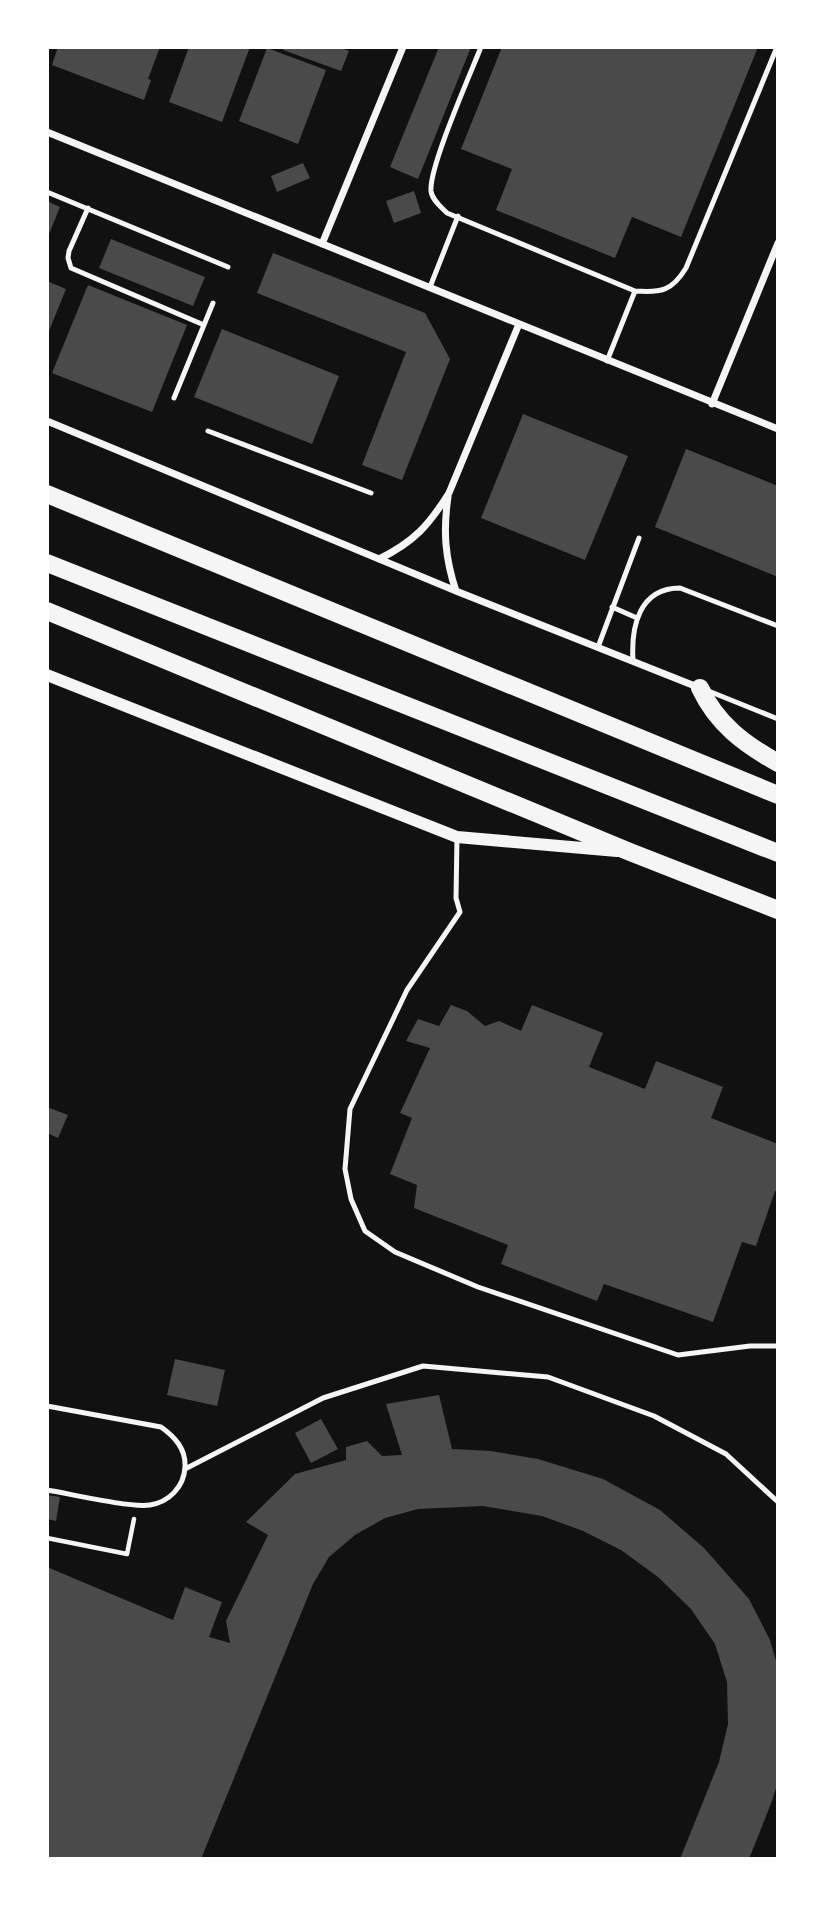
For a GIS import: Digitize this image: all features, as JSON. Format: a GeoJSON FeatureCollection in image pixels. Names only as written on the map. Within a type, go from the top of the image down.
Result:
{"type":"FeatureCollection","features":[{"type":"Feature","properties":{"kind":"main road"},"geometry":{"type":"LineString","coordinates":[[47,494],[778,795]]}},
{"type":"Feature","properties":{"kind":"main road"},"geometry":{"type":"LineString","coordinates":[[47,563],[778,853]]}},
{"type":"Feature","properties":{"kind":"main road"},"geometry":{"type":"LineString","coordinates":[[47,611],[630,852],[778,910]]}},
{"type":"Feature","properties":{"kind":"main road"},"geometry":{"type":"LineString","coordinates":[[701,688],[710,708],[732,731],[752,748],[778,763]]}},
{"type":"Feature","properties":{"kind":"street"},"geometry":{"type":"LineString","coordinates":[[322,244],[403,47]]}},
{"type":"Feature","properties":{"kind":"street"},"geometry":{"type":"LineString","coordinates":[[47,132],[778,429]]}},
{"type":"Feature","properties":{"kind":"street"},"geometry":{"type":"LineString","coordinates":[[712,404],[778,243]]}},
{"type":"Feature","properties":{"kind":"street"},"geometry":{"type":"LineString","coordinates":[[379,559],[419,534],[435,516],[449,492],[519,324]]}},
{"type":"Feature","properties":{"kind":"street"},"geometry":{"type":"LineString","coordinates":[[47,421],[456,591],[701,688]]}},
{"type":"Feature","properties":{"kind":"street"},"geometry":{"type":"LineString","coordinates":[[449,492],[444,522],[444,546],[456,591]]}},
{"type":"Feature","properties":{"kind":"street"},"geometry":{"type":"LineString","coordinates":[[47,675],[457,837],[630,852]]}},
{"type":"Feature","properties":{"kind":"lane"},"geometry":{"type":"LineString","coordinates":[[481,47],[436,166],[431,191],[435,201],[447,213],[635,291],[657,293],[680,279],[687,268],[777,47]]}},
{"type":"Feature","properties":{"kind":"lane"},"geometry":{"type":"LineString","coordinates":[[47,192],[228,267]]}},
{"type":"Feature","properties":{"kind":"lane"},"geometry":{"type":"LineString","coordinates":[[88,208],[69,251],[71,268],[204,325]]}},
{"type":"Feature","properties":{"kind":"lane"},"geometry":{"type":"LineString","coordinates":[[430,287],[458,216]]}},
{"type":"Feature","properties":{"kind":"lane"},"geometry":{"type":"LineString","coordinates":[[607,361],[635,291]]}},
{"type":"Feature","properties":{"kind":"lane"},"geometry":{"type":"LineString","coordinates":[[174,398],[213,303]]}},
{"type":"Feature","properties":{"kind":"lane"},"geometry":{"type":"LineString","coordinates":[[208,432],[371,494]]}},
{"type":"Feature","properties":{"kind":"lane"},"geometry":{"type":"LineString","coordinates":[[598,647],[639,538]]}},
{"type":"Feature","properties":{"kind":"lane"},"geometry":{"type":"LineString","coordinates":[[633,660],[632,646],[637,618],[649,598],[658,592],[680,588],[778,626]]}},
{"type":"Feature","properties":{"kind":"lane"},"geometry":{"type":"LineString","coordinates":[[612,607],[637,618]]}},
{"type":"Feature","properties":{"kind":"lane"},"geometry":{"type":"LineString","coordinates":[[701,688],[778,719]]}},
{"type":"Feature","properties":{"kind":"lane"},"geometry":{"type":"LineString","coordinates":[[457,837],[456,898],[460,912],[407,990],[350,1109],[345,1169],[351,1199],[365,1231],[395,1252],[478,1287],[678,1355],[750,1346],[778,1346]]}},
{"type":"Feature","properties":{"kind":"lane"},"geometry":{"type":"LineString","coordinates":[[185,1469],[323,1398],[423,1366],[548,1377],[654,1416],[726,1454],[778,1502]]}},
{"type":"Feature","properties":{"kind":"lane"},"geometry":{"type":"LineString","coordinates":[[47,1406],[161,1427],[172,1434],[180,1444],[185,1469],[177,1490],[169,1497],[148,1506],[47,1490]]}},
{"type":"Feature","properties":{"kind":"path"},"geometry":{"type":"LineString","coordinates":[[47,1538],[127,1554],[136,1505]]}},
{"type":"Feature","properties":{"kind":"building"},"geometry":{"type":"Polygon","coordinates":[[[58,47],[160,47],[148,79],[151,80],[144,100],[52,65],[58,47]]]}},
{"type":"Feature","properties":{"kind":"building"},"geometry":{"type":"Polygon","coordinates":[[[189,47],[250,47],[222,122],[169,102],[189,47]]]}},
{"type":"Feature","properties":{"kind":"building"},"geometry":{"type":"Polygon","coordinates":[[[285,47],[338,47],[349,51],[341,71],[283,50],[285,47]]]}},
{"type":"Feature","properties":{"kind":"building"},"geometry":{"type":"Polygon","coordinates":[[[439,47],[471,47],[418,179],[390,167],[439,47]]]}},
{"type":"Feature","properties":{"kind":"building"},"geometry":{"type":"Polygon","coordinates":[[[502,47],[758,47],[681,237],[632,217],[615,258],[496,210],[512,169],[461,149],[502,47]]]}},
{"type":"Feature","properties":{"kind":"building"},"geometry":{"type":"Polygon","coordinates":[[[267,48],[326,70],[298,144],[239,121],[267,48]]]}},
{"type":"Feature","properties":{"kind":"building"},"geometry":{"type":"Polygon","coordinates":[[[303,163],[310,178],[277,192],[271,176],[303,163]]]}},
{"type":"Feature","properties":{"kind":"building"},"geometry":{"type":"Polygon","coordinates":[[[414,191],[421,213],[394,223],[386,201],[414,191]]]}},
{"type":"Feature","properties":{"kind":"building"},"geometry":{"type":"Polygon","coordinates":[[[47,201],[60,207],[47,239],[47,201]]]}},
{"type":"Feature","properties":{"kind":"building"},"geometry":{"type":"Polygon","coordinates":[[[111,239],[205,277],[193,306],[99,268],[111,239]]]}},
{"type":"Feature","properties":{"kind":"building"},"geometry":{"type":"Polygon","coordinates":[[[273,253],[425,313],[450,359],[402,480],[362,465],[406,352],[257,293],[273,253]]]}},
{"type":"Feature","properties":{"kind":"building"},"geometry":{"type":"Polygon","coordinates":[[[47,281],[66,289],[47,336],[47,281]]]}},
{"type":"Feature","properties":{"kind":"building"},"geometry":{"type":"Polygon","coordinates":[[[88,285],[187,325],[152,412],[52,373],[88,285]]]}},
{"type":"Feature","properties":{"kind":"building"},"geometry":{"type":"Polygon","coordinates":[[[222,329],[339,376],[312,444],[194,397],[222,329]]]}},
{"type":"Feature","properties":{"kind":"building"},"geometry":{"type":"Polygon","coordinates":[[[523,414],[628,456],[585,560],[481,518],[523,414]]]}},
{"type":"Feature","properties":{"kind":"building"},"geometry":{"type":"Polygon","coordinates":[[[686,449],[778,486],[778,577],[655,527],[686,449]]]}},
{"type":"Feature","properties":{"kind":"building"},"geometry":{"type":"Polygon","coordinates":[[[451,1005],[467,1011],[485,1026],[499,1021],[521,1031],[532,1005],[603,1033],[589,1067],[645,1089],[656,1061],[723,1087],[711,1118],[778,1144],[778,1192],[775,1191],[756,1246],[742,1242],[713,1322],[604,1284],[597,1301],[501,1264],[508,1245],[414,1208],[417,1185],[390,1174],[412,1118],[400,1113],[430,1048],[406,1041],[418,1019],[439,1026],[451,1005]]]}},
{"type":"Feature","properties":{"kind":"building"},"geometry":{"type":"Polygon","coordinates":[[[47,1107],[68,1115],[58,1138],[47,1133],[47,1107]]]}},
{"type":"Feature","properties":{"kind":"building"},"geometry":{"type":"Polygon","coordinates":[[[175,1359],[225,1370],[217,1406],[167,1395],[175,1359]]]}},
{"type":"Feature","properties":{"kind":"building"},"geometry":{"type":"Polygon","coordinates":[[[439,1395],[452,1449],[491,1451],[538,1459],[603,1479],[660,1510],[704,1548],[749,1599],[770,1640],[778,1668],[778,1781],[749,1859],[680,1859],[719,1762],[728,1724],[727,1682],[715,1644],[691,1609],[658,1577],[621,1550],[583,1531],[542,1516],[483,1506],[418,1509],[385,1518],[355,1535],[329,1557],[313,1584],[201,1859],[47,1859],[47,1567],[173,1620],[185,1587],[222,1602],[209,1637],[230,1643],[226,1621],[268,1535],[246,1522],[295,1474],[346,1460],[346,1447],[367,1441],[382,1456],[402,1455],[386,1404],[439,1395]]]}},
{"type":"Feature","properties":{"kind":"building"},"geometry":{"type":"Polygon","coordinates":[[[321,1419],[338,1449],[311,1463],[295,1433],[321,1419]]]}},
{"type":"Feature","properties":{"kind":"building"},"geometry":{"type":"Polygon","coordinates":[[[47,1495],[60,1497],[56,1521],[47,1519],[47,1495]]]}}]}
